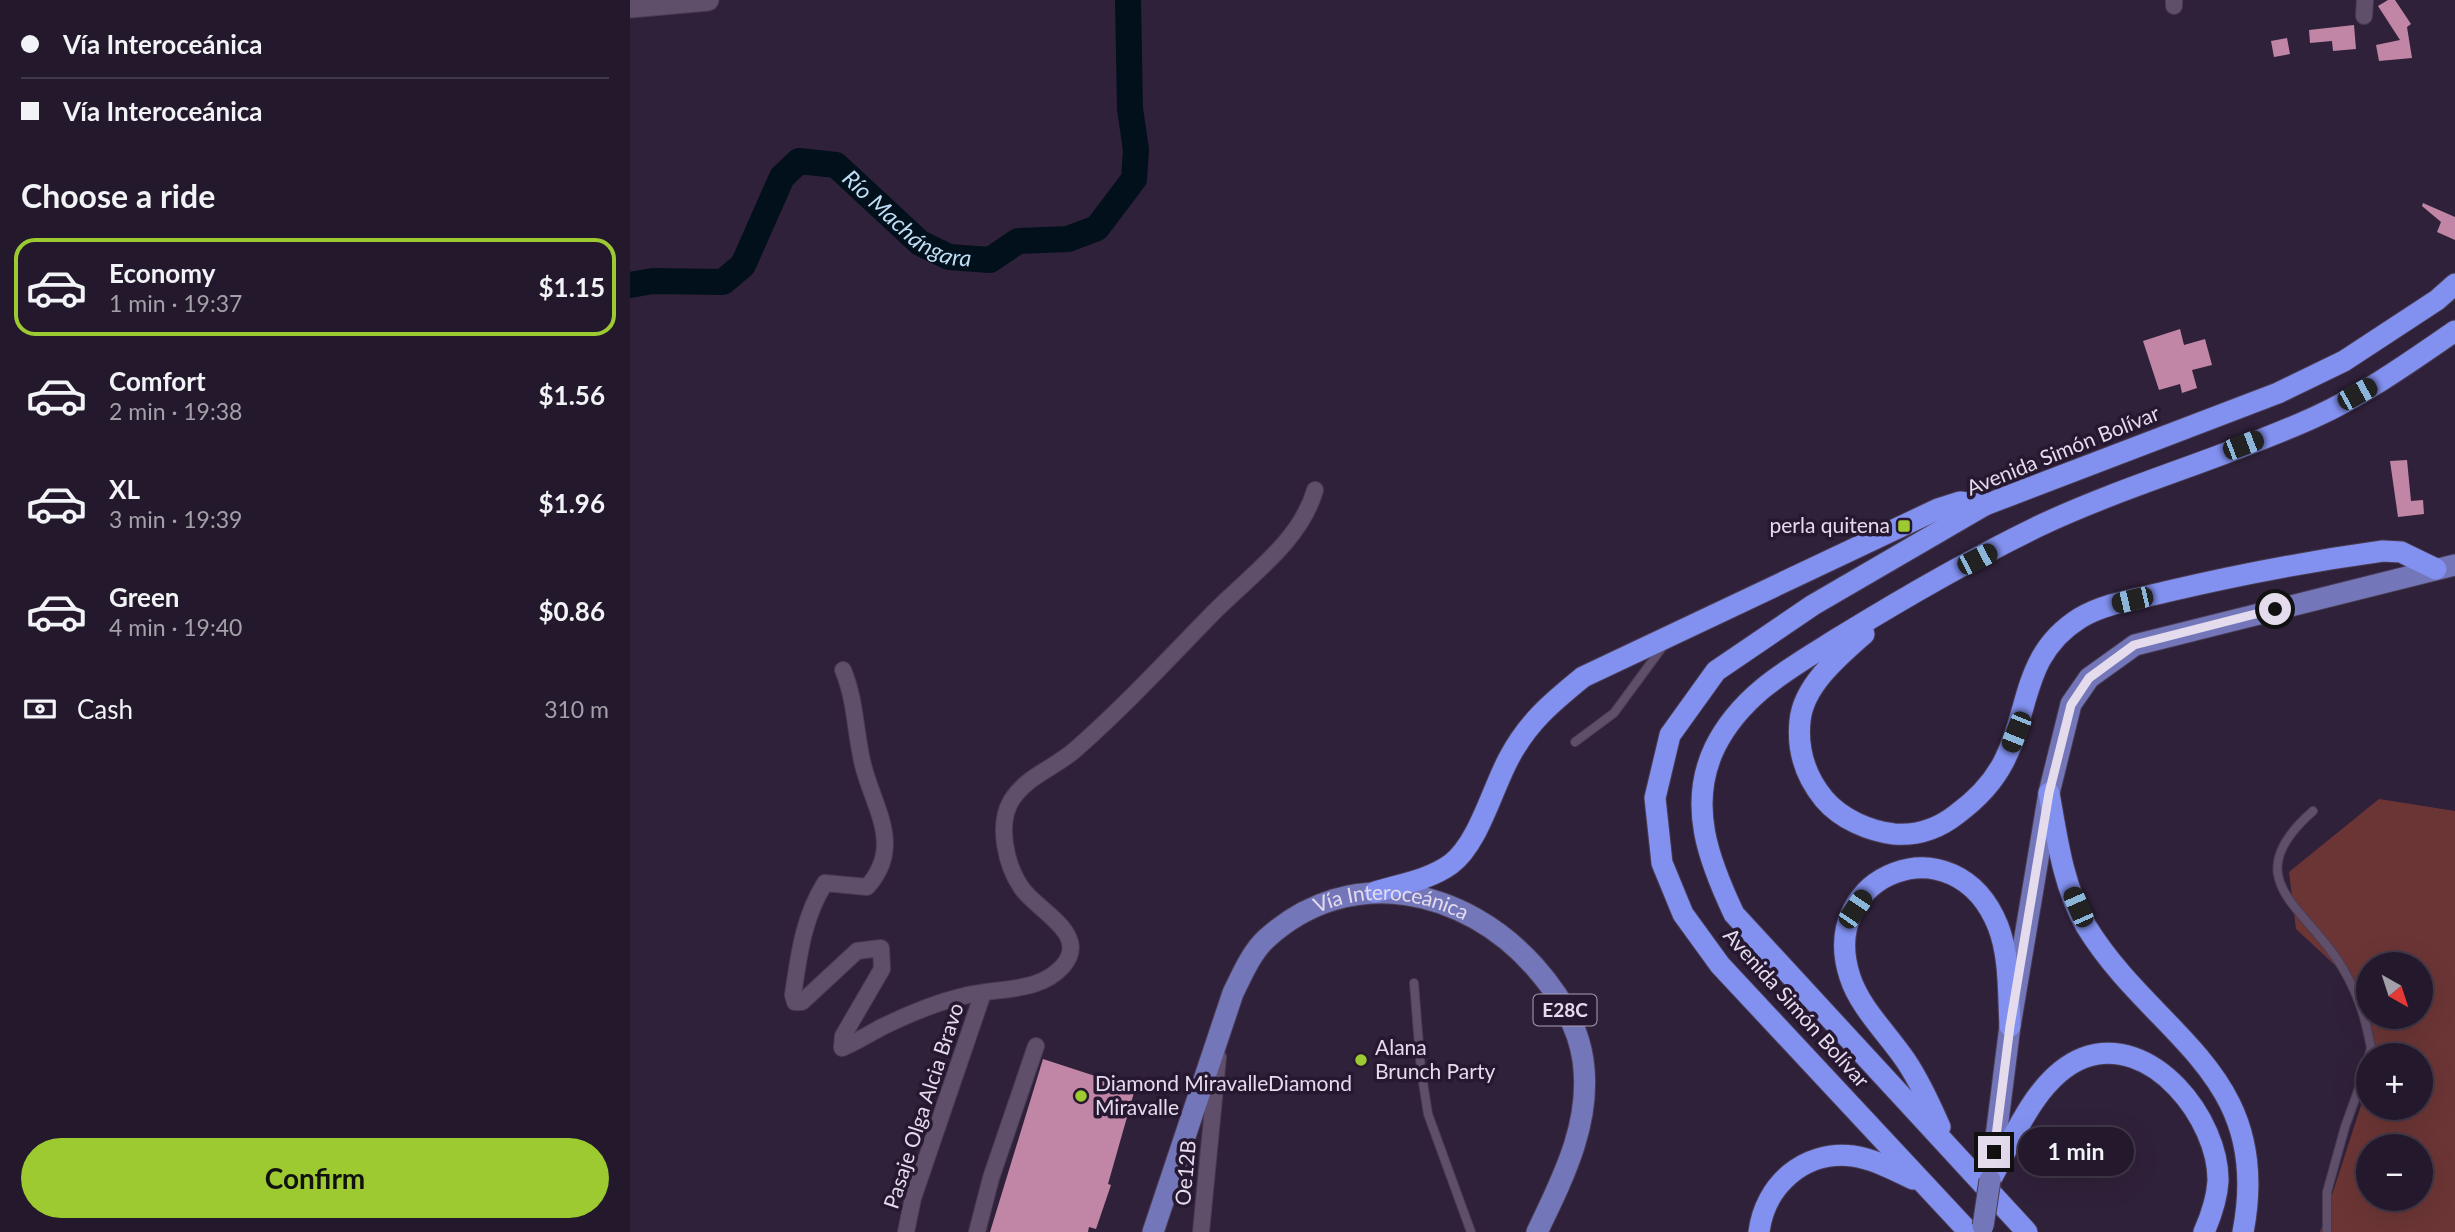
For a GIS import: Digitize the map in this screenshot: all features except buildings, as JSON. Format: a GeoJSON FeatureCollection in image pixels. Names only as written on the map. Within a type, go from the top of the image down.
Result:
{"type":"FeatureCollection","features":[{"type":"Feature","properties":{"kind":"highway","name":"Avenida Simón Bolívar"},"geometry":{"type":"LineString","coordinates":[[1969,1232],[1720,965],[1684,914],[1662,863],[1655,798],[1670,735],[1716,671],[1813,604],[1985,505],[2278,393],[2344,361],[2437,300],[2455,284]]}},
{"type":"Feature","properties":{"kind":"highway","name":"Avenida Simón Bolívar"},"geometry":{"type":"LineString","coordinates":[[2027,1232],[1734,914],[1710,863],[1704,838],[1703,796],[1714,749],[1737,711],[1766,683],[1913,592],[2040,525],[2316,417],[2398,371],[2455,331]]}},
{"type":"Feature","properties":{"kind":"highway"},"geometry":{"type":"LineString","coordinates":[[1375,891],[1434,874],[1454,862],[1468,845],[1508,758],[1539,712],[1583,677],[1938,509],[1960,502],[1985,505]]}},
{"type":"Feature","properties":{"kind":"highway"},"geometry":{"type":"LineString","coordinates":[[1913,592],[1826,671],[1809,694],[1800,715],[1798,738],[1802,759],[1826,801],[1860,825],[1884,833],[1907,835],[1931,830],[1949,821],[1988,786],[2003,763],[2016,732],[2029,678],[2041,656],[2055,637],[2081,618],[2111,605],[2197,584],[2383,551],[2401,552],[2445,567]]}},
{"type":"Feature","properties":{"kind":"highway"},"geometry":{"type":"LineString","coordinates":[[2049,793],[2070,891],[2085,923],[2109,961],[2202,1057],[2233,1112],[2243,1142],[2248,1178],[2243,1232]]}},
{"type":"Feature","properties":{"kind":"highway"},"geometry":{"type":"LineString","coordinates":[[1946,1142],[1925,1092],[1850,977],[1845,944],[1847,928],[1868,889],[1898,869],[1930,868],[1948,873],[1981,896],[1998,927],[2005,950],[2010,1026]]}},
{"type":"Feature","properties":{"kind":"highway"},"geometry":{"type":"LineString","coordinates":[[1991,1179],[2028,1111],[2063,1070],[2083,1058],[2104,1054],[2124,1056],[2147,1065],[2169,1080],[2198,1115],[2215,1156],[2218,1179],[2216,1199],[2204,1232]]}},
{"type":"Feature","properties":{"kind":"highway"},"geometry":{"type":"LineString","coordinates":[[1759,1232],[1764,1208],[1773,1190],[1789,1173],[1817,1159],[1852,1156],[1875,1161],[1922,1183]]}},
{"type":"Feature","properties":{"kind":"main road"},"geometry":{"type":"LineString","coordinates":[[1982,1232],[2010,1026],[2049,793],[2071,705],[2089,678],[2134,645],[2445,567]]}},
{"type":"Feature","properties":{"kind":"main road","name":"Vía Interoceánica"},"geometry":{"type":"LineString","coordinates":[[1153,1230],[1233,993],[1265,940],[1324,903],[1375,891],[1402,894],[1451,906],[1502,934],[1558,995],[1576,1032],[1583,1060],[1582,1120],[1561,1182],[1537,1232]]}},
{"type":"Feature","properties":{"kind":"street"},"geometry":{"type":"LineString","coordinates":[[630,8],[708,0]]}},
{"type":"Feature","properties":{"kind":"street"},"geometry":{"type":"LineString","coordinates":[[843,670],[851,689],[864,766],[884,822],[885,849],[878,875],[867,887],[825,883],[814,901],[802,936],[793,995],[795,1002],[802,1002],[857,951],[881,948],[882,969],[843,1036],[842,1048],[931,1007],[965,995],[1035,985],[1051,978],[1065,963],[1071,949],[1067,932],[1021,888],[1010,860],[1004,834],[1007,809],[1017,792],[1037,775],[1056,766],[1126,705],[1300,525],[1309,511],[1315,489]]}},
{"type":"Feature","properties":{"kind":"street","name":"Pasaje Olga Alcia Bravo"},"geometry":{"type":"LineString","coordinates":[[906,1232],[913,1198],[983,993]]}},
{"type":"Feature","properties":{"kind":"street","name":"Oe12B"},"geometry":{"type":"LineString","coordinates":[[1201,1232],[1220,1034]]}},
{"type":"Feature","properties":{"kind":"street"},"geometry":{"type":"LineString","coordinates":[[977,1232],[990,1178],[1036,1045]]}},
{"type":"Feature","properties":{"kind":"lane"},"geometry":{"type":"LineString","coordinates":[[1575,742],[1614,713],[1670,637]]}},
{"type":"Feature","properties":{"kind":"lane"},"geometry":{"type":"LineString","coordinates":[[2313,811],[2290,831],[2277,860],[2278,880],[2295,909],[2341,964],[2360,1000],[2370,1043]]}},
{"type":"Feature","properties":{"kind":"lane"},"geometry":{"type":"LineString","coordinates":[[1414,983],[1421,1070],[1428,1114],[1471,1232]]}},
{"type":"Feature","properties":{"kind":"lane"},"geometry":{"type":"LineString","coordinates":[[2327,1232],[2327,1192],[2356,1096]]}},
{"type":"Feature","properties":{"kind":"shaded area"},"geometry":{"type":"Polygon","coordinates":[[[2379,799],[2455,811],[2455,1232],[2320,1232],[2356,1120],[2433,1120],[2433,1043],[2365,1043],[2362,1029],[2433,1029],[2433,952],[2356,952],[2356,1004],[2350,979],[2296,929],[2289,872],[2379,799]]]}},
{"type":"Feature","properties":{"kind":"waterway","name":"Río Machángara"},"geometry":{"type":"LineString","coordinates":[[630,285],[653,281],[723,282],[743,265],[782,177],[799,161],[836,165],[920,243],[949,257],[990,260],[1018,241],[1068,239],[1097,228],[1134,179],[1136,150],[1130,109],[1128,0]]}},
{"type":"Feature","properties":{"kind":"place","name":"perla quitena"},"geometry":{"type":"Point","coordinates":[1904,526]}},
{"type":"Feature","properties":{"kind":"place","name":"Alana Brunch Party"},"geometry":{"type":"Point","coordinates":[1361,1060]}},
{"type":"Feature","properties":{"kind":"place","name":"Diamond MiravalleDiamond Miravalle"},"geometry":{"type":"Point","coordinates":[1081,1096]}},
{"type":"Feature","properties":{"kind":"route"},"geometry":{"type":"LineString","coordinates":[[1994,1152],[2010,1026],[2049,793],[2071,705],[2089,678],[2134,645],[2275,609]]}}]}
